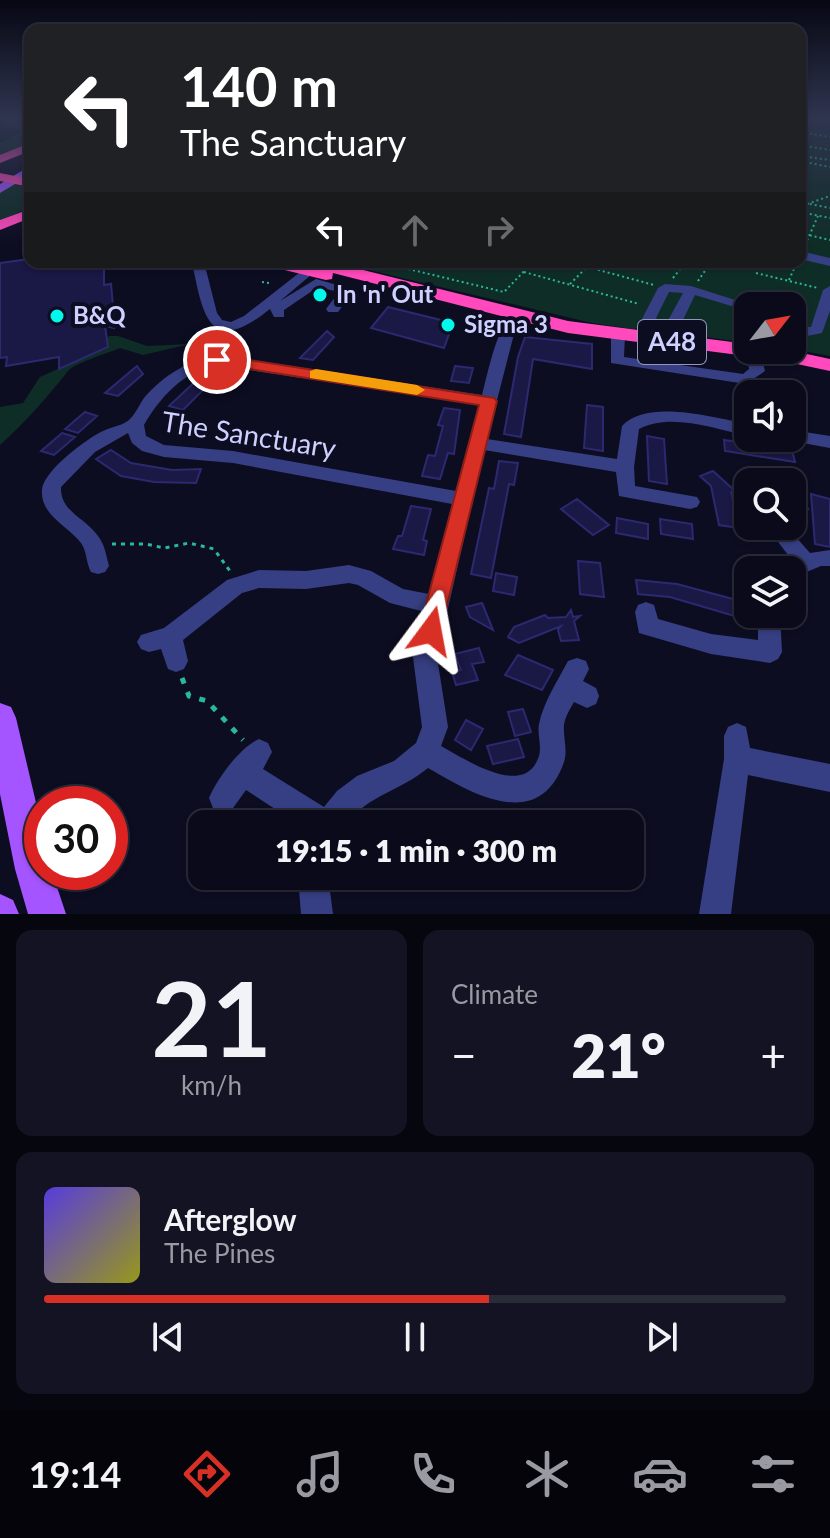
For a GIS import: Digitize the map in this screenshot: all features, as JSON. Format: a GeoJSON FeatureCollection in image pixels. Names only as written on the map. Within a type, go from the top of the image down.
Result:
{"type":"FeatureCollection","features":[{"type":"Feature","properties":{"kind":"highway"},"geometry":{"type":"LineString","coordinates":[[0,179],[24,182]]}},
{"type":"Feature","properties":{"kind":"highway","name":"A48"},"geometry":{"type":"LineString","coordinates":[[316,268],[350,280],[368,279],[515,315],[618,335],[664,336],[734,348]]}},
{"type":"Feature","properties":{"kind":"highway","name":"A48"},"geometry":{"type":"LineString","coordinates":[[806,361],[830,365]]}},
{"type":"Feature","properties":{"kind":"main road"},"geometry":{"type":"LineString","coordinates":[[0,179],[24,167]]}},
{"type":"Feature","properties":{"kind":"main road"},"geometry":{"type":"LineString","coordinates":[[0,189],[24,174]]}},
{"type":"Feature","properties":{"kind":"main road"},"geometry":{"type":"LineString","coordinates":[[0,718],[42,897]]}},
{"type":"Feature","properties":{"kind":"main road"},"geometry":{"type":"LineString","coordinates":[[0,769],[42,897]]}},
{"type":"Feature","properties":{"kind":"street"},"geometry":{"type":"LineString","coordinates":[[806,256],[830,262]]}},
{"type":"Feature","properties":{"kind":"street"},"geometry":{"type":"LineString","coordinates":[[199,268],[210,314],[217,323],[233,327],[249,319],[305,268]]}},
{"type":"Feature","properties":{"kind":"street"},"geometry":{"type":"LineString","coordinates":[[279,314],[277,309],[316,283],[348,290],[333,309]]}},
{"type":"Feature","properties":{"kind":"street"},"geometry":{"type":"LineString","coordinates":[[691,290],[672,328],[664,336],[649,319],[665,288],[691,290],[734,303]]}},
{"type":"Feature","properties":{"kind":"street"},"geometry":{"type":"LineString","coordinates":[[824,328],[830,291]]}},
{"type":"Feature","properties":{"kind":"street"},"geometry":{"type":"LineString","coordinates":[[339,810],[367,786],[403,771],[426,752],[435,727],[425,657],[477,443],[515,315]]}},
{"type":"Feature","properties":{"kind":"street"},"geometry":{"type":"LineString","coordinates":[[618,335],[616,360],[746,379],[757,371],[756,364]]}},
{"type":"Feature","properties":{"kind":"street","name":"The Sanctuary"},"geometry":{"type":"LineString","coordinates":[[463,499],[233,457],[164,451],[148,447],[138,439],[135,425],[145,407],[183,371],[207,360],[489,401]]}},
{"type":"Feature","properties":{"kind":"street"},"geometry":{"type":"LineString","coordinates":[[690,502],[626,491],[625,467],[631,426],[644,419],[667,417],[734,428]]}},
{"type":"Feature","properties":{"kind":"street"},"geometry":{"type":"LineString","coordinates":[[101,553],[55,506],[50,493],[52,485],[94,443],[119,429],[135,425]]}},
{"type":"Feature","properties":{"kind":"street"},"geometry":{"type":"LineString","coordinates":[[806,438],[830,442]]}},
{"type":"Feature","properties":{"kind":"street"},"geometry":{"type":"LineString","coordinates":[[477,443],[625,467]]}},
{"type":"Feature","properties":{"kind":"street"},"geometry":{"type":"LineString","coordinates":[[806,564],[830,558]]}},
{"type":"Feature","properties":{"kind":"street"},"geometry":{"type":"LineString","coordinates":[[176,661],[160,639],[238,584],[259,579],[306,580],[349,574],[363,577],[398,597],[436,605]]}},
{"type":"Feature","properties":{"kind":"street"},"geometry":{"type":"LineString","coordinates":[[646,612],[647,626],[711,644],[770,652],[769,628]]}},
{"type":"Feature","properties":{"kind":"street"},"geometry":{"type":"LineString","coordinates":[[426,752],[494,789],[515,791],[530,787],[544,775],[552,758],[551,729],[578,683]]}},
{"type":"Feature","properties":{"kind":"street"},"geometry":{"type":"LineString","coordinates":[[715,914],[737,747],[830,778]]}},
{"type":"Feature","properties":{"kind":"street"},"geometry":{"type":"LineString","coordinates":[[223,798],[252,760],[310,810]]}},
{"type":"Feature","properties":{"kind":"street"},"geometry":{"type":"LineString","coordinates":[[314,890],[317,914]]}},
{"type":"Feature","properties":{"kind":"path"},"geometry":{"type":"LineString","coordinates":[[806,162],[830,167]]}},
{"type":"Feature","properties":{"kind":"path"},"geometry":{"type":"LineString","coordinates":[[807,204],[830,196]]}},
{"type":"Feature","properties":{"kind":"path"},"geometry":{"type":"LineString","coordinates":[[807,204],[830,208]]}},
{"type":"Feature","properties":{"kind":"path"},"geometry":{"type":"LineString","coordinates":[[806,213],[830,218]]}},
{"type":"Feature","properties":{"kind":"path"},"geometry":{"type":"LineString","coordinates":[[806,242],[818,216]]}},
{"type":"Feature","properties":{"kind":"path"},"geometry":{"type":"LineString","coordinates":[[806,234],[830,240]]}},
{"type":"Feature","properties":{"kind":"path"},"geometry":{"type":"LineString","coordinates":[[404,268],[504,292],[528,268]]}},
{"type":"Feature","properties":{"kind":"path"},"geometry":{"type":"LineString","coordinates":[[570,284],[586,268]]}},
{"type":"Feature","properties":{"kind":"path"},"geometry":{"type":"LineString","coordinates":[[591,268],[665,288],[681,268]]}},
{"type":"Feature","properties":{"kind":"path"},"geometry":{"type":"LineString","coordinates":[[691,290],[707,268]]}},
{"type":"Feature","properties":{"kind":"path"},"geometry":{"type":"LineString","coordinates":[[788,281],[794,268]]}},
{"type":"Feature","properties":{"kind":"path"},"geometry":{"type":"LineString","coordinates":[[524,272],[639,304]]}},
{"type":"Feature","properties":{"kind":"path"},"geometry":{"type":"LineString","coordinates":[[756,273],[830,291]]}},
{"type":"Feature","properties":{"kind":"path"},"geometry":{"type":"LineString","coordinates":[[262,282],[269,283]]}},
{"type":"Feature","properties":{"kind":"path"},"geometry":{"type":"LineString","coordinates":[[101,553],[146,544],[164,548],[189,543],[214,549],[238,584]]}},
{"type":"Feature","properties":{"kind":"path"},"geometry":{"type":"LineString","coordinates":[[176,661],[189,696],[207,701],[252,760]]}},
{"type":"Feature","properties":{"kind":"green space"},"geometry":{"type":"Polygon","coordinates":[[[806,159],[830,159],[830,356],[806,352],[806,292],[734,292],[734,341],[699,336],[679,329],[649,326],[633,329],[592,323],[360,268],[806,268],[806,159]]]}},
{"type":"Feature","properties":{"kind":"green space"},"geometry":{"type":"Polygon","coordinates":[[[13,184],[24,187],[24,210],[0,221],[0,193],[13,184]]]}},
{"type":"Feature","properties":{"kind":"green space"},"geometry":{"type":"Polygon","coordinates":[[[109,336],[147,346],[190,344],[143,355],[120,348],[77,365],[0,445],[0,407],[23,403],[40,377],[107,347],[105,340],[109,336]]]}},
{"type":"Feature","properties":{"kind":"building","name":"B&Q"},"geometry":{"type":"Polygon","coordinates":[[[24,260],[24,268],[104,268],[104,285],[111,284],[113,306],[114,328],[105,326],[108,347],[59,369],[59,357],[6,366],[7,357],[0,358],[0,263],[24,260]]]}},
{"type":"Feature","properties":{"kind":"building"},"geometry":{"type":"Polygon","coordinates":[[[388,307],[453,323],[444,348],[371,328],[388,307]]]}},
{"type":"Feature","properties":{"kind":"building"},"geometry":{"type":"Polygon","coordinates":[[[327,331],[334,337],[313,360],[300,358],[327,331]]]}},
{"type":"Feature","properties":{"kind":"building"},"geometry":{"type":"Polygon","coordinates":[[[525,337],[592,344],[592,369],[533,359],[521,437],[504,434],[518,357],[525,337]]]}},
{"type":"Feature","properties":{"kind":"building"},"geometry":{"type":"Polygon","coordinates":[[[137,366],[143,374],[118,396],[105,393],[137,366]]]}},
{"type":"Feature","properties":{"kind":"building"},"geometry":{"type":"Polygon","coordinates":[[[455,366],[473,368],[469,383],[451,381],[455,366]]]}},
{"type":"Feature","properties":{"kind":"building"},"geometry":{"type":"Polygon","coordinates":[[[213,373],[235,377],[227,387],[209,384],[183,410],[169,406],[201,376],[209,378],[213,373]]]}},
{"type":"Feature","properties":{"kind":"building"},"geometry":{"type":"Polygon","coordinates":[[[587,405],[603,407],[603,451],[584,448],[587,405]]]}},
{"type":"Feature","properties":{"kind":"building"},"geometry":{"type":"Polygon","coordinates":[[[444,408],[460,410],[454,454],[448,453],[440,479],[422,476],[428,455],[435,456],[443,426],[438,425],[444,408]]]}},
{"type":"Feature","properties":{"kind":"building"},"geometry":{"type":"Polygon","coordinates":[[[85,412],[97,416],[78,433],[65,429],[85,412]]]}},
{"type":"Feature","properties":{"kind":"building"},"geometry":{"type":"Polygon","coordinates":[[[62,433],[75,437],[54,455],[41,451],[62,433]]]}},
{"type":"Feature","properties":{"kind":"building"},"geometry":{"type":"Polygon","coordinates":[[[647,436],[664,439],[667,484],[649,481],[647,436]]]}},
{"type":"Feature","properties":{"kind":"building"},"geometry":{"type":"Polygon","coordinates":[[[724,440],[734,441],[734,452],[792,452],[795,462],[725,451],[724,440]]]}},
{"type":"Feature","properties":{"kind":"building"},"geometry":{"type":"Polygon","coordinates":[[[111,450],[131,463],[172,470],[201,469],[196,483],[154,482],[121,476],[96,459],[111,450]]]}},
{"type":"Feature","properties":{"kind":"building"},"geometry":{"type":"Polygon","coordinates":[[[499,461],[518,463],[514,485],[509,484],[491,578],[471,574],[489,488],[494,489],[499,461]]]}},
{"type":"Feature","properties":{"kind":"building"},"geometry":{"type":"Polygon","coordinates":[[[713,471],[734,490],[731,492],[734,527],[719,525],[711,486],[700,476],[713,471]]]}},
{"type":"Feature","properties":{"kind":"building"},"geometry":{"type":"Polygon","coordinates":[[[811,494],[830,499],[830,547],[815,544],[811,494]]]}},
{"type":"Feature","properties":{"kind":"building"},"geometry":{"type":"Polygon","coordinates":[[[577,499],[609,525],[593,535],[561,509],[577,499]]]}},
{"type":"Feature","properties":{"kind":"building"},"geometry":{"type":"Polygon","coordinates":[[[411,506],[431,509],[423,540],[427,541],[424,555],[393,549],[398,536],[402,536],[411,506]]]}},
{"type":"Feature","properties":{"kind":"building"},"geometry":{"type":"Polygon","coordinates":[[[617,518],[648,524],[648,539],[616,533],[617,518]]]}},
{"type":"Feature","properties":{"kind":"building"},"geometry":{"type":"Polygon","coordinates":[[[660,519],[692,524],[693,539],[661,534],[660,519]]]}},
{"type":"Feature","properties":{"kind":"building"},"geometry":{"type":"Polygon","coordinates":[[[578,561],[600,563],[604,597],[580,594],[578,561]]]}},
{"type":"Feature","properties":{"kind":"building"},"geometry":{"type":"Polygon","coordinates":[[[496,573],[517,577],[514,595],[493,591],[496,573]]]}},
{"type":"Feature","properties":{"kind":"building"},"geometry":{"type":"Polygon","coordinates":[[[636,580],[677,584],[734,599],[734,616],[670,597],[638,594],[636,580]]]}},
{"type":"Feature","properties":{"kind":"building"},"geometry":{"type":"Polygon","coordinates":[[[482,603],[493,630],[470,617],[466,607],[482,603]]]}},
{"type":"Feature","properties":{"kind":"building"},"geometry":{"type":"Polygon","coordinates":[[[571,610],[573,617],[580,616],[574,621],[579,640],[561,641],[558,630],[561,626],[519,643],[508,637],[514,627],[545,615],[548,618],[566,617],[571,610]]]}},
{"type":"Feature","properties":{"kind":"building"},"geometry":{"type":"Polygon","coordinates":[[[479,648],[484,662],[472,664],[478,680],[456,685],[452,672],[461,670],[455,654],[479,648]]]}},
{"type":"Feature","properties":{"kind":"building"},"geometry":{"type":"Polygon","coordinates":[[[518,655],[553,670],[542,690],[505,675],[518,655]]]}},
{"type":"Feature","properties":{"kind":"building"},"geometry":{"type":"Polygon","coordinates":[[[523,709],[531,732],[515,736],[508,712],[523,709]]]}},
{"type":"Feature","properties":{"kind":"building"},"geometry":{"type":"Polygon","coordinates":[[[466,720],[483,729],[471,750],[455,740],[466,720]]]}},
{"type":"Feature","properties":{"kind":"building"},"geometry":{"type":"Polygon","coordinates":[[[518,739],[524,757],[493,764],[487,746],[518,739]]]}},
{"type":"Feature","properties":{"kind":"slow traffic"},"geometry":{"type":"LineString","coordinates":[[316,374],[417,390]]}},
{"type":"Feature","properties":{"kind":"place","name":"In 'n' Out"},"geometry":{"type":"Point","coordinates":[320,295]}},
{"type":"Feature","properties":{"kind":"place","name":"B&Q"},"geometry":{"type":"Point","coordinates":[57,316]}},
{"type":"Feature","properties":{"kind":"place","name":"Sigma 3"},"geometry":{"type":"Point","coordinates":[448,325]}},
{"type":"Feature","properties":{"kind":"route"},"geometry":{"type":"LineString","coordinates":[[217,360],[489,401],[431,631]]}}]}
